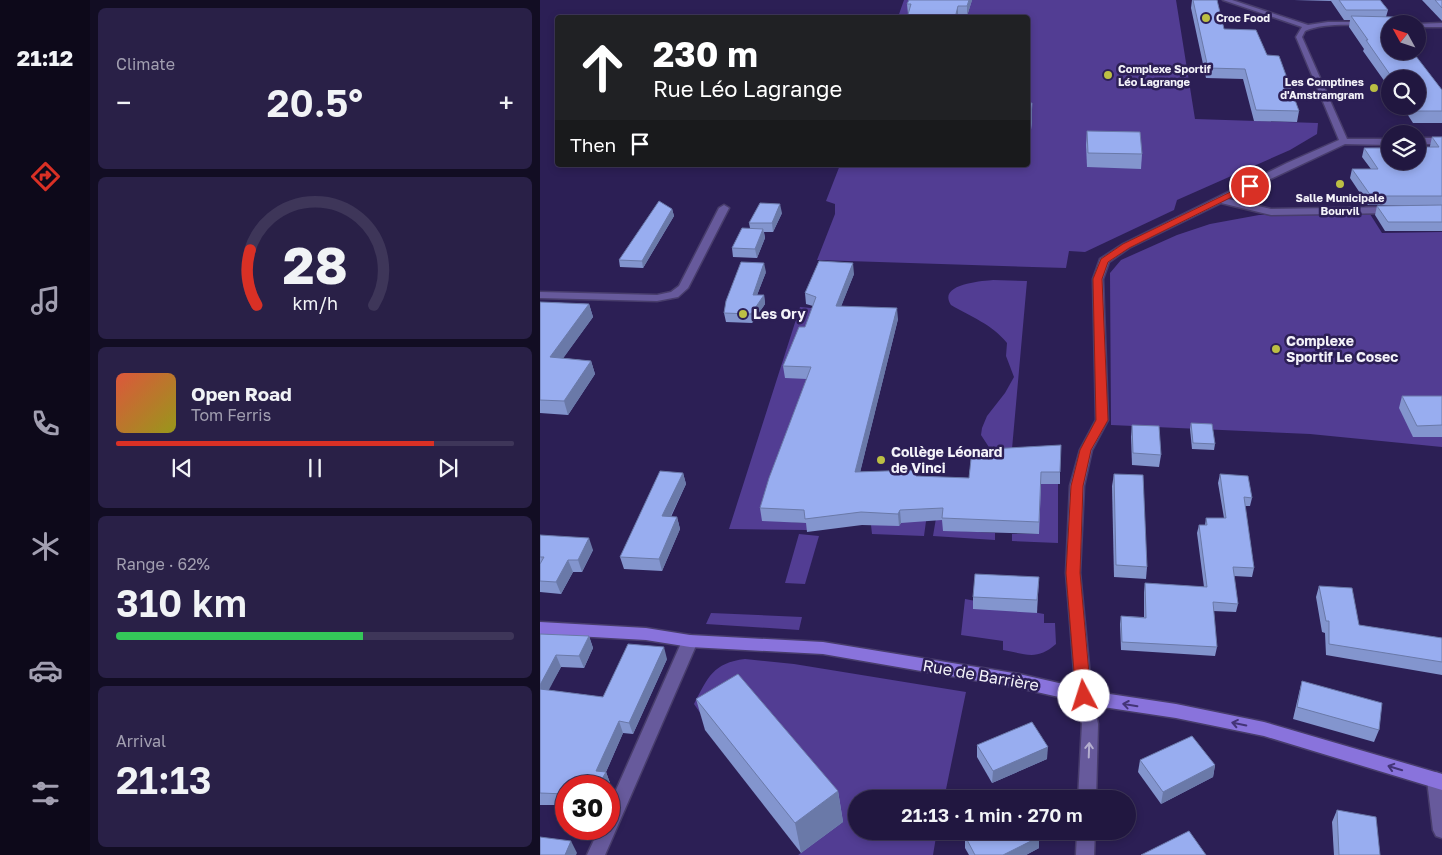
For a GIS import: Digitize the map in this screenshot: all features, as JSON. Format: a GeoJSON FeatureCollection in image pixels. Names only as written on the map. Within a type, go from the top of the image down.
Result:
{"type":"FeatureCollection","features":[{"type":"Feature","properties":{"kind":"street"},"geometry":{"type":"LineString","coordinates":[[1226,0],[1308,27]]}},
{"type":"Feature","properties":{"kind":"street"},"geometry":{"type":"LineString","coordinates":[[1344,141],[1299,37],[1302,30],[1308,27],[1328,24],[1381,24]]}},
{"type":"Feature","properties":{"kind":"street"},"geometry":{"type":"LineString","coordinates":[[1426,25],[1442,25]]}},
{"type":"Feature","properties":{"kind":"street"},"geometry":{"type":"LineString","coordinates":[[1087,790],[1090,724],[1084,696],[1073,573],[1077,486],[1086,450],[1102,420],[1098,279],[1104,261],[1126,246],[1191,216],[1290,165],[1344,141],[1381,142]]}},
{"type":"Feature","properties":{"kind":"street"},"geometry":{"type":"LineString","coordinates":[[1426,142],[1442,141]]}},
{"type":"Feature","properties":{"kind":"street"},"geometry":{"type":"LineString","coordinates":[[1221,200],[1271,212],[1404,210]]}},
{"type":"Feature","properties":{"kind":"street"},"geometry":{"type":"LineString","coordinates":[[540,295],[657,298],[674,295],[683,288],[724,208]]}},
{"type":"Feature","properties":{"kind":"street","name":"Rue de Barrière"},"geometry":{"type":"LineString","coordinates":[[540,628],[646,634],[690,641],[823,648],[1019,681],[1084,696],[1176,711],[1264,729],[1439,781]]}},
{"type":"Feature","properties":{"kind":"street"},"geometry":{"type":"LineString","coordinates":[[620,801],[690,641]]}},
{"type":"Feature","properties":{"kind":"street"},"geometry":{"type":"LineString","coordinates":[[1439,781],[1442,830]]}},
{"type":"Feature","properties":{"kind":"street"},"geometry":{"type":"LineString","coordinates":[[596,855],[603,840]]}},
{"type":"Feature","properties":{"kind":"street"},"geometry":{"type":"LineString","coordinates":[[1085,855],[1086,840]]}},
{"type":"Feature","properties":{"kind":"shaded area","name":"Complexe Sportif Léo Lagrange"},"geometry":{"type":"Polygon","coordinates":[[[904,0],[1176,0],[1195,119],[1318,123],[1317,134],[1290,150],[1177,200],[1174,210],[1085,252],[1069,251],[1066,268],[817,260],[835,214],[835,204],[826,201],[839,167],[1030,167],[1030,15],[899,15],[904,0]]]}},
{"type":"Feature","properties":{"kind":"shaded area","name":"Complexe Sportif Le Cosec"},"geometry":{"type":"Polygon","coordinates":[[[1370,214],[1382,233],[1442,232],[1442,447],[1310,434],[1111,425],[1110,273],[1121,260],[1177,235],[1210,224],[1259,215],[1370,214]]]}},
{"type":"Feature","properties":{"kind":"shaded area"},"geometry":{"type":"Polygon","coordinates":[[[980,281],[1027,281],[1011,460],[998,461],[981,435],[987,416],[1005,393],[1014,377],[1006,356],[1007,343],[988,326],[951,305],[948,298],[950,292],[955,288],[980,281]]]}},
{"type":"Feature","properties":{"kind":"shaded area"},"geometry":{"type":"Polygon","coordinates":[[[800,307],[822,309],[813,379],[762,520],[807,523],[807,530],[729,529],[800,307]]]}},
{"type":"Feature","properties":{"kind":"shaded area"},"geometry":{"type":"Polygon","coordinates":[[[932,477],[924,536],[872,534],[871,525],[901,523],[932,477]]]}},
{"type":"Feature","properties":{"kind":"shaded area"},"geometry":{"type":"Polygon","coordinates":[[[943,477],[950,477],[943,530],[995,533],[995,540],[933,536],[943,477]]]}},
{"type":"Feature","properties":{"kind":"shaded area"},"geometry":{"type":"Polygon","coordinates":[[[1028,483],[1058,484],[1058,543],[1012,541],[1012,534],[1039,534],[1028,483]]]}},
{"type":"Feature","properties":{"kind":"shaded area"},"geometry":{"type":"Polygon","coordinates":[[[799,534],[819,536],[805,584],[785,583],[799,534]]]}},
{"type":"Feature","properties":{"kind":"shaded area"},"geometry":{"type":"Polygon","coordinates":[[[965,599],[1044,614],[1044,623],[1055,623],[1056,644],[1043,653],[1031,655],[1003,650],[1003,641],[961,635],[965,599]]]}},
{"type":"Feature","properties":{"kind":"shaded area"},"geometry":{"type":"Polygon","coordinates":[[[711,613],[802,617],[799,630],[706,624],[711,613]]]}},
{"type":"Feature","properties":{"kind":"shaded area"},"geometry":{"type":"Polygon","coordinates":[[[745,659],[794,664],[966,692],[946,790],[848,790],[848,840],[936,840],[933,855],[798,855],[843,822],[710,727],[694,704],[703,686],[713,673],[718,668],[734,661],[745,659]]]}},
{"type":"Feature","properties":{"kind":"building"},"geometry":{"type":"Polygon","coordinates":[[[909,0],[969,0],[967,6],[958,6],[956,15],[908,15],[911,4],[907,4],[909,0]]]}},
{"type":"Feature","properties":{"kind":"building"},"geometry":{"type":"Polygon","coordinates":[[[1193,0],[1217,0],[1224,29],[1256,30],[1267,55],[1279,56],[1299,111],[1256,110],[1245,69],[1208,68],[1193,0]]]}},
{"type":"Feature","properties":{"kind":"building"},"geometry":{"type":"Polygon","coordinates":[[[1339,0],[1380,0],[1388,10],[1346,10],[1339,0]]]}},
{"type":"Feature","properties":{"kind":"building"},"geometry":{"type":"Polygon","coordinates":[[[1435,0],[1442,0],[1442,8],[1435,0]]]}},
{"type":"Feature","properties":{"kind":"building"},"geometry":{"type":"Polygon","coordinates":[[[1351,16],[1381,17],[1381,60],[1419,60],[1442,90],[1442,111],[1426,111],[1426,70],[1387,70],[1366,40],[1368,40],[1351,16]]]}},
{"type":"Feature","properties":{"kind":"building"},"geometry":{"type":"Polygon","coordinates":[[[1030,103],[1032,103],[1030,131],[1030,103]]]}},
{"type":"Feature","properties":{"kind":"building"},"geometry":{"type":"Polygon","coordinates":[[[1087,131],[1140,132],[1142,154],[1088,153],[1087,131]]]}},
{"type":"Feature","properties":{"kind":"building"},"geometry":{"type":"Polygon","coordinates":[[[1432,137],[1442,137],[1442,196],[1371,196],[1352,169],[1378,169],[1364,148],[1381,148],[1381,170],[1426,170],[1426,147],[1439,147],[1432,137]]]}},
{"type":"Feature","properties":{"kind":"building"},"geometry":{"type":"Polygon","coordinates":[[[659,201],[672,209],[642,261],[619,260],[659,201]]]}},
{"type":"Feature","properties":{"kind":"building"},"geometry":{"type":"Polygon","coordinates":[[[760,203],[780,204],[772,223],[749,223],[760,203]]]}},
{"type":"Feature","properties":{"kind":"building"},"geometry":{"type":"Polygon","coordinates":[[[1442,205],[1442,222],[1388,222],[1377,206],[1442,205]]]}},
{"type":"Feature","properties":{"kind":"building"},"geometry":{"type":"Polygon","coordinates":[[[742,228],[763,229],[755,249],[732,248],[742,228]]]}},
{"type":"Feature","properties":{"kind":"building"},"geometry":{"type":"Polygon","coordinates":[[[819,261],[853,263],[836,306],[897,308],[855,472],[916,470],[916,476],[969,478],[972,450],[1061,445],[1060,472],[1041,472],[1039,522],[942,518],[943,508],[900,510],[898,514],[861,512],[805,519],[804,510],[760,508],[769,478],[811,367],[783,366],[799,327],[805,327],[816,297],[805,293],[819,261]]]}},
{"type":"Feature","properties":{"kind":"building"},"geometry":{"type":"Polygon","coordinates":[[[741,262],[764,263],[753,295],[764,295],[751,314],[724,313],[726,301],[741,262]]]}},
{"type":"Feature","properties":{"kind":"building"},"geometry":{"type":"Polygon","coordinates":[[[540,302],[589,304],[550,357],[591,361],[564,401],[540,400],[540,302]]]}},
{"type":"Feature","properties":{"kind":"building"},"geometry":{"type":"Polygon","coordinates":[[[1402,396],[1442,396],[1442,425],[1417,426],[1402,396]]]}},
{"type":"Feature","properties":{"kind":"building"},"geometry":{"type":"Polygon","coordinates":[[[1191,423],[1212,424],[1215,444],[1193,443],[1191,423]]]}},
{"type":"Feature","properties":{"kind":"building"},"geometry":{"type":"Polygon","coordinates":[[[1132,425],[1159,426],[1161,455],[1133,453],[1132,425]]]}},
{"type":"Feature","properties":{"kind":"building"},"geometry":{"type":"Polygon","coordinates":[[[660,471],[683,473],[662,516],[677,517],[659,559],[620,557],[660,471]]]}},
{"type":"Feature","properties":{"kind":"building"},"geometry":{"type":"Polygon","coordinates":[[[1114,474],[1143,475],[1147,567],[1116,565],[1114,474]]]}},
{"type":"Feature","properties":{"kind":"building"},"geometry":{"type":"Polygon","coordinates":[[[1220,474],[1248,476],[1252,498],[1244,497],[1254,568],[1233,567],[1238,604],[1213,602],[1217,647],[1122,642],[1121,616],[1146,618],[1145,583],[1207,587],[1199,525],[1207,525],[1206,518],[1226,518],[1220,474]]]}},
{"type":"Feature","properties":{"kind":"building"},"geometry":{"type":"Polygon","coordinates":[[[540,535],[589,538],[578,560],[568,560],[556,582],[540,581],[540,564],[544,557],[540,557],[540,535]]]}},
{"type":"Feature","properties":{"kind":"building"},"geometry":{"type":"Polygon","coordinates":[[[975,574],[1039,577],[1037,600],[973,597],[975,574]]]}},
{"type":"Feature","properties":{"kind":"building"},"geometry":{"type":"Polygon","coordinates":[[[1319,586],[1352,588],[1359,625],[1442,638],[1442,662],[1329,644],[1329,621],[1326,621],[1319,586]]]}},
{"type":"Feature","properties":{"kind":"building"},"geometry":{"type":"Polygon","coordinates":[[[540,634],[589,636],[579,656],[556,655],[540,685],[540,634]]]}},
{"type":"Feature","properties":{"kind":"building"},"geometry":{"type":"Polygon","coordinates":[[[628,644],[664,647],[629,723],[619,721],[596,771],[606,772],[604,775],[555,775],[555,794],[540,793],[540,689],[603,697],[628,644]]]}},
{"type":"Feature","properties":{"kind":"building"},"geometry":{"type":"Polygon","coordinates":[[[738,674],[838,791],[795,823],[696,699],[738,674]]]}},
{"type":"Feature","properties":{"kind":"building"},"geometry":{"type":"Polygon","coordinates":[[[1302,681],[1382,703],[1379,730],[1297,707],[1302,681]]]}},
{"type":"Feature","properties":{"kind":"building"},"geometry":{"type":"Polygon","coordinates":[[[1032,722],[1048,747],[993,771],[977,745],[1032,722]]]}},
{"type":"Feature","properties":{"kind":"building"},"geometry":{"type":"Polygon","coordinates":[[[1192,736],[1215,765],[1163,792],[1140,760],[1192,736]]]}},
{"type":"Feature","properties":{"kind":"building"},"geometry":{"type":"Polygon","coordinates":[[[1337,810],[1376,817],[1380,855],[1339,855],[1337,810]]]}},
{"type":"Feature","properties":{"kind":"building"},"geometry":{"type":"Polygon","coordinates":[[[1189,831],[1206,855],[1141,855],[1189,831]]]}},
{"type":"Feature","properties":{"kind":"building"},"geometry":{"type":"Polygon","coordinates":[[[540,837],[571,841],[565,855],[540,855],[540,837]]]}},
{"type":"Feature","properties":{"kind":"building"},"geometry":{"type":"Polygon","coordinates":[[[967,840],[1033,840],[1003,855],[975,855],[967,840]]]}},
{"type":"Feature","properties":{"kind":"place","name":"Croc Food"},"geometry":{"type":"Point","coordinates":[1206,18]}},
{"type":"Feature","properties":{"kind":"place","name":"Complexe Sportif Léo Lagrange"},"geometry":{"type":"Point","coordinates":[1108,75]}},
{"type":"Feature","properties":{"kind":"place","name":"Les Comptines d'Amstramgram"},"geometry":{"type":"Point","coordinates":[1374,88]}},
{"type":"Feature","properties":{"kind":"place","name":"Salle Municipale Bourvil"},"geometry":{"type":"Point","coordinates":[1340,184]}},
{"type":"Feature","properties":{"kind":"place","name":"Les Ory"},"geometry":{"type":"Point","coordinates":[743,314]}},
{"type":"Feature","properties":{"kind":"place","name":"Complexe Sportif Le Cosec"},"geometry":{"type":"Point","coordinates":[1276,349]}},
{"type":"Feature","properties":{"kind":"place","name":"Collège Léonard de Vinci"},"geometry":{"type":"Point","coordinates":[881,460]}},
{"type":"Feature","properties":{"kind":"route"},"geometry":{"type":"LineString","coordinates":[[1084,696],[1073,573],[1077,486],[1086,450],[1102,420],[1098,279],[1104,261],[1126,246],[1250,186]]}}]}
